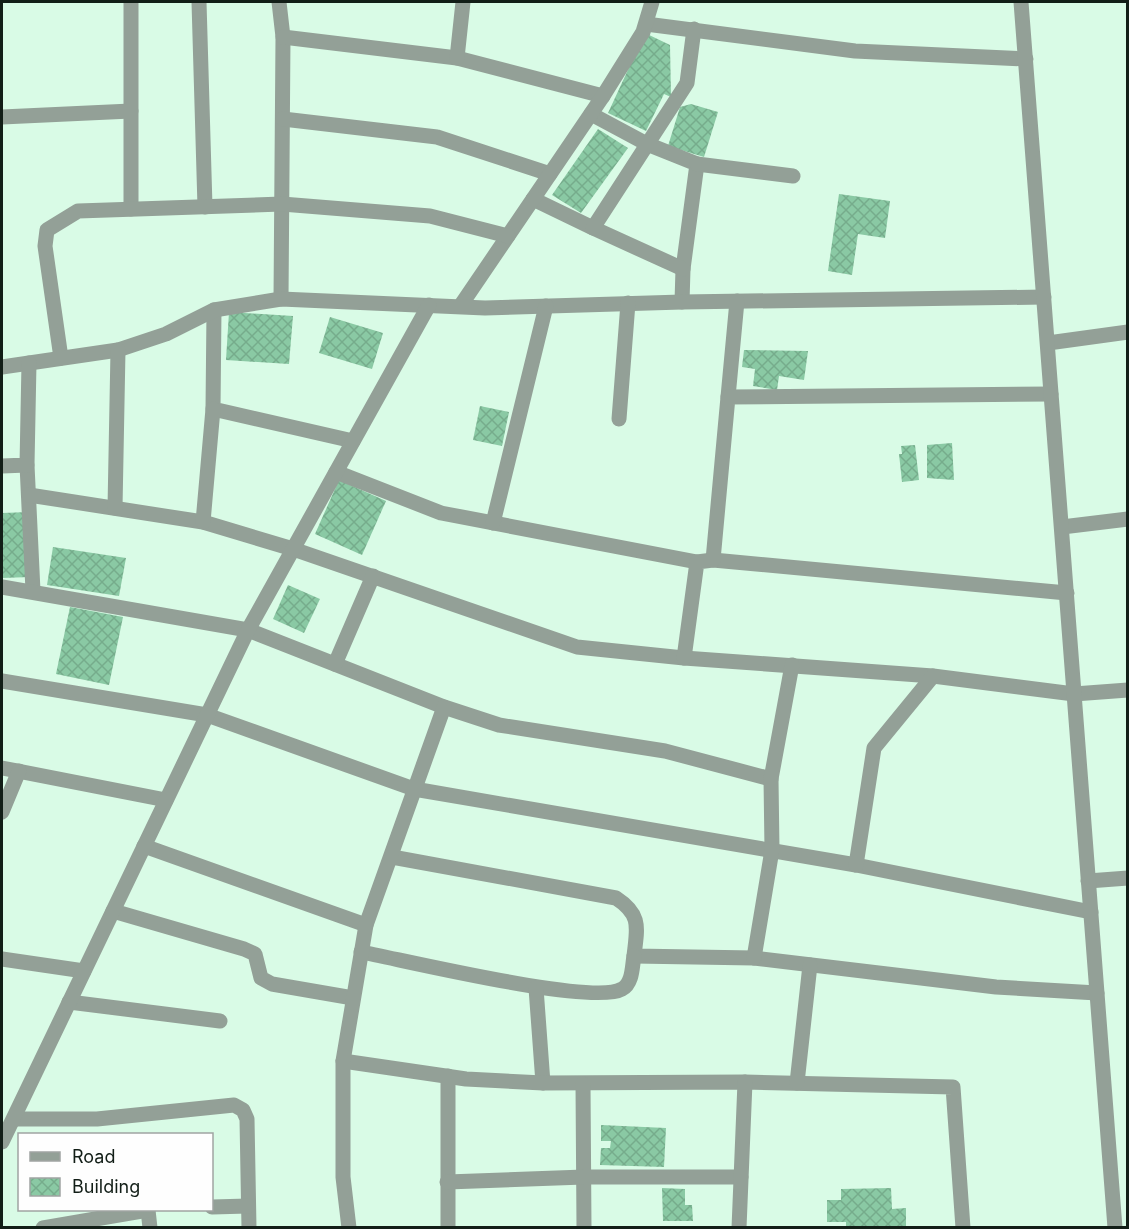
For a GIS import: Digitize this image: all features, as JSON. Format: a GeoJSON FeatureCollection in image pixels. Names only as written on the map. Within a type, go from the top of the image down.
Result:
{"type":"FeatureCollection","features":[{"type":"Feature","properties":{"kind":"street"},"geometry":{"type":"LineString","coordinates":[[130,209],[131,2]]}},
{"type":"Feature","properties":{"kind":"street"},"geometry":{"type":"LineString","coordinates":[[199,2],[205,207]]}},
{"type":"Feature","properties":{"kind":"street"},"geometry":{"type":"LineString","coordinates":[[279,2],[283,37],[281,299]]}},
{"type":"Feature","properties":{"kind":"street"},"geometry":{"type":"LineString","coordinates":[[457,58],[463,2]]}},
{"type":"Feature","properties":{"kind":"street"},"geometry":{"type":"LineString","coordinates":[[461,305],[603,96],[646,24],[652,2]]}},
{"type":"Feature","properties":{"kind":"street"},"geometry":{"type":"LineString","coordinates":[[1021,2],[1114,1227]]}},
{"type":"Feature","properties":{"kind":"street"},"geometry":{"type":"LineString","coordinates":[[646,24],[855,51],[1026,59]]}},
{"type":"Feature","properties":{"kind":"street"},"geometry":{"type":"LineString","coordinates":[[593,228],[687,83],[694,30]]}},
{"type":"Feature","properties":{"kind":"street"},"geometry":{"type":"LineString","coordinates":[[283,37],[457,58],[603,96]]}},
{"type":"Feature","properties":{"kind":"street"},"geometry":{"type":"LineString","coordinates":[[2,117],[131,111]]}},
{"type":"Feature","properties":{"kind":"street"},"geometry":{"type":"LineString","coordinates":[[591,114],[647,144],[697,164],[793,176]]}},
{"type":"Feature","properties":{"kind":"street"},"geometry":{"type":"LineString","coordinates":[[283,119],[437,137],[550,174]]}},
{"type":"Feature","properties":{"kind":"street"},"geometry":{"type":"LineString","coordinates":[[682,302],[683,269],[697,164]]}},
{"type":"Feature","properties":{"kind":"street"},"geometry":{"type":"LineString","coordinates":[[533,199],[683,269]]}},
{"type":"Feature","properties":{"kind":"street"},"geometry":{"type":"LineString","coordinates":[[61,358],[45,246],[47,230],[78,211],[282,204],[430,216],[508,236]]}},
{"type":"Feature","properties":{"kind":"street"},"geometry":{"type":"LineString","coordinates":[[2,367],[118,350],[166,333],[214,310],[281,299],[461,305],[485,308],[628,303],[1044,297]]}},
{"type":"Feature","properties":{"kind":"street"},"geometry":{"type":"LineString","coordinates":[[713,560],[738,301]]}},
{"type":"Feature","properties":{"kind":"street"},"geometry":{"type":"LineString","coordinates":[[619,419],[628,303]]}},
{"type":"Feature","properties":{"kind":"street"},"geometry":{"type":"LineString","coordinates":[[2,1141],[248,630],[429,305]]}},
{"type":"Feature","properties":{"kind":"street"},"geometry":{"type":"LineString","coordinates":[[493,523],[546,306]]}},
{"type":"Feature","properties":{"kind":"street"},"geometry":{"type":"LineString","coordinates":[[203,522],[213,409],[214,310]]}},
{"type":"Feature","properties":{"kind":"street"},"geometry":{"type":"LineString","coordinates":[[1048,343],[1128,332]]}},
{"type":"Feature","properties":{"kind":"street"},"geometry":{"type":"LineString","coordinates":[[115,508],[118,350]]}},
{"type":"Feature","properties":{"kind":"street"},"geometry":{"type":"LineString","coordinates":[[29,363],[27,465],[33,591]]}},
{"type":"Feature","properties":{"kind":"street"},"geometry":{"type":"LineString","coordinates":[[728,397],[1052,394]]}},
{"type":"Feature","properties":{"kind":"street"},"geometry":{"type":"LineString","coordinates":[[213,409],[353,441]]}},
{"type":"Feature","properties":{"kind":"street"},"geometry":{"type":"LineString","coordinates":[[2,466],[27,465]]}},
{"type":"Feature","properties":{"kind":"street"},"geometry":{"type":"LineString","coordinates":[[336,472],[441,513],[697,562],[713,560],[1067,593]]}},
{"type":"Feature","properties":{"kind":"street"},"geometry":{"type":"LineString","coordinates":[[28,495],[203,522],[293,549],[577,647],[684,658],[933,676],[1074,694],[1128,690]]}},
{"type":"Feature","properties":{"kind":"street"},"geometry":{"type":"LineString","coordinates":[[1062,527],[1128,519]]}},
{"type":"Feature","properties":{"kind":"street"},"geometry":{"type":"LineString","coordinates":[[684,658],[697,562]]}},
{"type":"Feature","properties":{"kind":"street"},"geometry":{"type":"LineString","coordinates":[[335,664],[373,576]]}},
{"type":"Feature","properties":{"kind":"street"},"geometry":{"type":"LineString","coordinates":[[2,587],[248,630],[444,708],[500,725],[665,752],[771,779]]}},
{"type":"Feature","properties":{"kind":"street"},"geometry":{"type":"LineString","coordinates":[[754,958],[772,850],[771,779],[792,665]]}},
{"type":"Feature","properties":{"kind":"street"},"geometry":{"type":"LineString","coordinates":[[856,865],[874,748],[933,676]]}},
{"type":"Feature","properties":{"kind":"street"},"geometry":{"type":"LineString","coordinates":[[2,681],[207,715],[414,789],[856,865],[1091,912]]}},
{"type":"Feature","properties":{"kind":"street"},"geometry":{"type":"LineString","coordinates":[[349,1227],[343,1177],[343,1061],[361,952],[366,925],[444,708]]}},
{"type":"Feature","properties":{"kind":"street"},"geometry":{"type":"LineString","coordinates":[[2,768],[166,800]]}},
{"type":"Feature","properties":{"kind":"street"},"geometry":{"type":"LineString","coordinates":[[2,812],[19,771]]}},
{"type":"Feature","properties":{"kind":"street"},"geometry":{"type":"LineString","coordinates":[[144,846],[366,925]]}},
{"type":"Feature","properties":{"kind":"street"},"geometry":{"type":"LineString","coordinates":[[361,952],[536,988],[595,992],[621,990],[631,976],[638,928],[635,914],[616,898],[392,856]]}},
{"type":"Feature","properties":{"kind":"street"},"geometry":{"type":"LineString","coordinates":[[1088,881],[1128,878]]}},
{"type":"Feature","properties":{"kind":"street"},"geometry":{"type":"LineString","coordinates":[[113,911],[255,954],[261,978],[272,984],[353,998]]}},
{"type":"Feature","properties":{"kind":"street"},"geometry":{"type":"LineString","coordinates":[[634,956],[754,958],[996,987],[1097,993]]}},
{"type":"Feature","properties":{"kind":"street"},"geometry":{"type":"LineString","coordinates":[[2,959],[84,971]]}},
{"type":"Feature","properties":{"kind":"street"},"geometry":{"type":"LineString","coordinates":[[798,1083],[810,965]]}},
{"type":"Feature","properties":{"kind":"street"},"geometry":{"type":"LineString","coordinates":[[536,988],[543,1083]]}},
{"type":"Feature","properties":{"kind":"street"},"geometry":{"type":"LineString","coordinates":[[69,1002],[220,1021]]}},
{"type":"Feature","properties":{"kind":"street"},"geometry":{"type":"LineString","coordinates":[[343,1061],[466,1079],[543,1083],[745,1082],[953,1087],[963,1227]]}},
{"type":"Feature","properties":{"kind":"street"},"geometry":{"type":"LineString","coordinates":[[448,1076],[448,1227]]}},
{"type":"Feature","properties":{"kind":"street"},"geometry":{"type":"LineString","coordinates":[[739,1227],[745,1082]]}},
{"type":"Feature","properties":{"kind":"street"},"geometry":{"type":"LineString","coordinates":[[583,1084],[584,1227]]}},
{"type":"Feature","properties":{"kind":"street"},"geometry":{"type":"LineString","coordinates":[[14,1119],[97,1119],[234,1105],[243,1110],[247,1119],[249,1227]]}},
{"type":"Feature","properties":{"kind":"street"},"geometry":{"type":"LineString","coordinates":[[447,1182],[584,1177],[741,1177]]}},
{"type":"Feature","properties":{"kind":"street"},"geometry":{"type":"LineString","coordinates":[[213,1207],[248,1206]]}},
{"type":"Feature","properties":{"kind":"street"},"geometry":{"type":"LineString","coordinates":[[43,1227],[61,1226],[138,1211]]}},
{"type":"Feature","properties":{"kind":"street"},"geometry":{"type":"LineString","coordinates":[[148,1211],[150,1227]]}},
{"type":"Feature","properties":{"kind":"building"},"geometry":{"type":"Polygon","coordinates":[[[645,33],[670,45],[671,97],[664,94],[646,131],[608,113],[645,33]]]}},
{"type":"Feature","properties":{"kind":"building"},"geometry":{"type":"Polygon","coordinates":[[[691,104],[718,112],[704,157],[668,146],[680,107],[691,104]]]}},
{"type":"Feature","properties":{"kind":"building"},"geometry":{"type":"Polygon","coordinates":[[[598,129],[628,148],[581,213],[552,195],[598,129]]]}},
{"type":"Feature","properties":{"kind":"building"},"geometry":{"type":"Polygon","coordinates":[[[839,194],[890,201],[885,238],[858,234],[852,275],[828,271],[839,194]]]}},
{"type":"Feature","properties":{"kind":"building"},"geometry":{"type":"Polygon","coordinates":[[[229,312],[293,316],[289,364],[226,360],[229,312]]]}},
{"type":"Feature","properties":{"kind":"building"},"geometry":{"type":"Polygon","coordinates":[[[330,317],[383,333],[372,369],[319,353],[330,317]]]}},
{"type":"Feature","properties":{"kind":"building"},"geometry":{"type":"Polygon","coordinates":[[[744,350],[808,351],[804,380],[779,376],[777,390],[753,386],[755,369],[742,367],[744,350]]]}},
{"type":"Feature","properties":{"kind":"building"},"geometry":{"type":"Polygon","coordinates":[[[480,406],[509,412],[502,446],[473,440],[480,406]]]}},
{"type":"Feature","properties":{"kind":"building"},"geometry":{"type":"Polygon","coordinates":[[[952,443],[954,480],[927,478],[927,445],[952,443]]]}},
{"type":"Feature","properties":{"kind":"building"},"geometry":{"type":"Polygon","coordinates":[[[915,445],[919,480],[902,482],[899,454],[902,454],[901,446],[915,445]]]}},
{"type":"Feature","properties":{"kind":"building"},"geometry":{"type":"Polygon","coordinates":[[[339,480],[386,501],[362,555],[315,534],[339,480]]]}},
{"type":"Feature","properties":{"kind":"building"},"geometry":{"type":"Polygon","coordinates":[[[29,512],[30,577],[2,578],[2,513],[29,512]]]}},
{"type":"Feature","properties":{"kind":"building"},"geometry":{"type":"Polygon","coordinates":[[[53,547],[126,558],[119,596],[47,585],[53,547]]]}},
{"type":"Feature","properties":{"kind":"building"},"geometry":{"type":"Polygon","coordinates":[[[288,585],[320,599],[304,633],[273,619],[288,585]]]}},
{"type":"Feature","properties":{"kind":"building"},"geometry":{"type":"Polygon","coordinates":[[[70,607],[123,617],[109,685],[56,674],[70,607]]]}},
{"type":"Feature","properties":{"kind":"building"},"geometry":{"type":"Polygon","coordinates":[[[601,1125],[666,1128],[664,1167],[600,1165],[601,1148],[610,1148],[611,1141],[601,1141],[601,1125]]]}},
{"type":"Feature","properties":{"kind":"building"},"geometry":{"type":"Polygon","coordinates":[[[662,1188],[685,1189],[685,1205],[692,1205],[693,1221],[663,1221],[662,1188]]]}},
{"type":"Feature","properties":{"kind":"building"},"geometry":{"type":"Polygon","coordinates":[[[891,1188],[892,1209],[906,1208],[906,1228],[846,1228],[846,1222],[827,1222],[827,1200],[841,1200],[841,1189],[891,1188]]]}}]}
